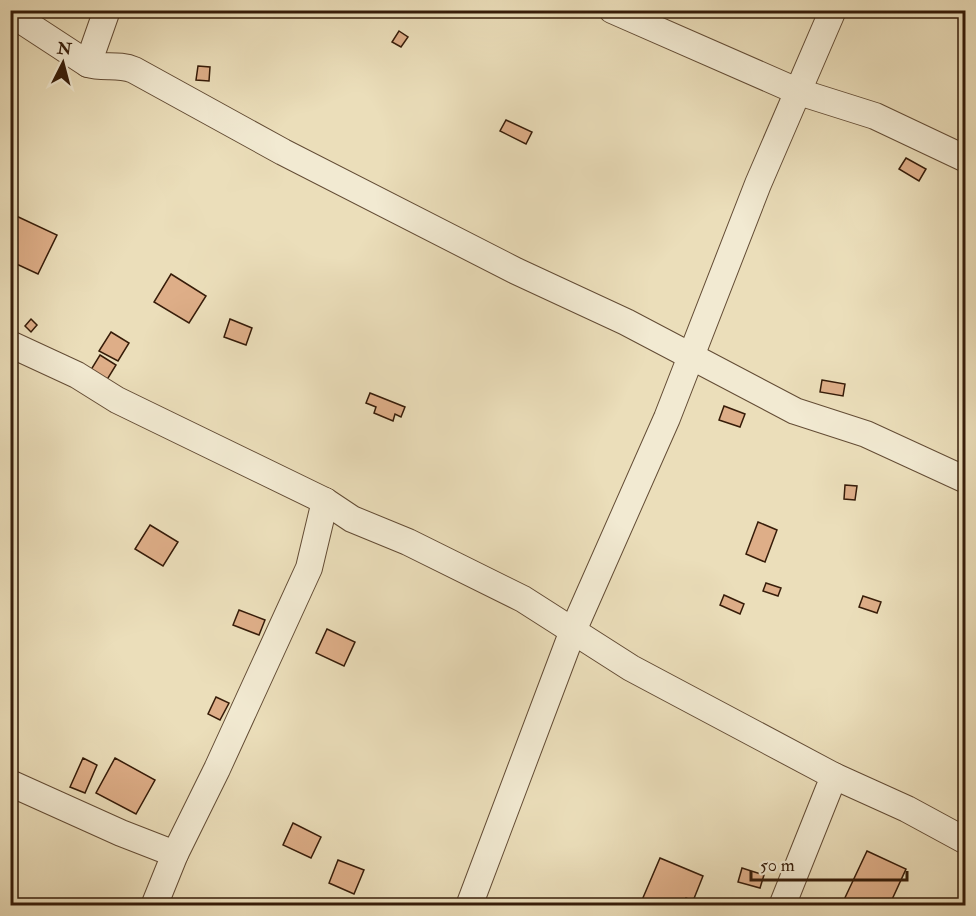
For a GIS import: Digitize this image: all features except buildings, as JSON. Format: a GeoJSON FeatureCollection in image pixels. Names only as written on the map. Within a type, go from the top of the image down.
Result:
{"type":"FeatureCollection","features":[{"type":"Feature","properties":{"kind":"street"},"geometry":{"type":"LineString","coordinates":[[88,64],[107,10]]}},
{"type":"Feature","properties":{"kind":"street"},"geometry":{"type":"LineString","coordinates":[[612,10],[799,92],[874,116],[966,159]]}},
{"type":"Feature","properties":{"kind":"street"},"geometry":{"type":"LineString","coordinates":[[469,906],[572,633],[595,586],[690,358],[758,184],[834,10]]}},
{"type":"Feature","properties":{"kind":"street"},"geometry":{"type":"LineString","coordinates":[[10,13],[88,64],[96,67],[125,66],[134,70],[284,152],[516,271],[626,322],[690,358],[795,411],[866,434],[966,480]]}},
{"type":"Feature","properties":{"kind":"street"},"geometry":{"type":"LineString","coordinates":[[10,344],[77,375],[117,400],[325,501],[352,519],[408,542],[523,599],[572,633],[631,668],[834,777],[907,809],[966,841]]}},
{"type":"Feature","properties":{"kind":"street"},"geometry":{"type":"LineString","coordinates":[[154,906],[175,854],[217,769],[309,568],[325,501]]}},
{"type":"Feature","properties":{"kind":"street"},"geometry":{"type":"LineString","coordinates":[[782,906],[834,777]]}},
{"type":"Feature","properties":{"kind":"street"},"geometry":{"type":"LineString","coordinates":[[10,783],[121,833],[175,854]]}}]}
